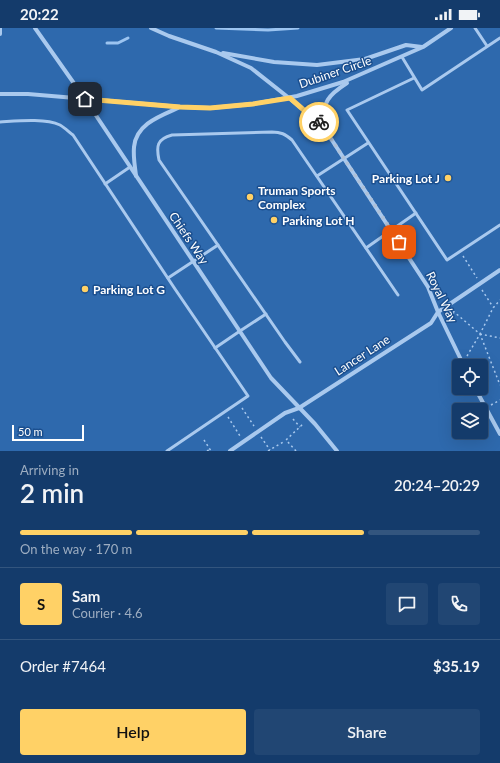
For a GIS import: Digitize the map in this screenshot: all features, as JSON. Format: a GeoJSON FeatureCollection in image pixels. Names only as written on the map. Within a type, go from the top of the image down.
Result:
{"type":"FeatureCollection","features":[{"type":"Feature","properties":{"kind":"street"},"geometry":{"type":"LineString","coordinates":[[0,28],[0,34]]}},
{"type":"Feature","properties":{"kind":"street","name":"Chiefs Way"},"geometry":{"type":"LineString","coordinates":[[35,28],[85,99],[271,378],[315,424],[337,451]]}},
{"type":"Feature","properties":{"kind":"street","name":"Royal Way"},"geometry":{"type":"LineString","coordinates":[[151,28],[169,36],[216,52],[251,68],[322,125],[428,287],[438,312],[461,359]]}},
{"type":"Feature","properties":{"kind":"street","name":"Dubiner Circle"},"geometry":{"type":"LineString","coordinates":[[0,94],[28,94],[180,107],[210,108],[253,104],[290,98],[343,82],[423,47],[451,28]]}},
{"type":"Feature","properties":{"kind":"street"},"geometry":{"type":"LineString","coordinates":[[216,52],[274,62],[317,65],[365,59],[406,45],[423,47]]}},
{"type":"Feature","properties":{"kind":"street"},"geometry":{"type":"LineString","coordinates":[[322,125],[325,106],[328,99],[335,91],[356,77]]}},
{"type":"Feature","properties":{"kind":"street"},"geometry":{"type":"LineString","coordinates":[[136,176],[134,146],[136,138],[149,122],[158,116],[180,107]]}},
{"type":"Feature","properties":{"kind":"street","name":"Lancer Lane"},"geometry":{"type":"LineString","coordinates":[[230,451],[285,414],[299,408],[431,323],[438,312],[500,270]]}},
{"type":"Feature","properties":{"kind":"street"},"geometry":{"type":"LineString","coordinates":[[479,395],[500,434]]}},
{"type":"Feature","properties":{"kind":"lane"},"geometry":{"type":"LineString","coordinates":[[475,28],[487,46]]}},
{"type":"Feature","properties":{"kind":"lane"},"geometry":{"type":"LineString","coordinates":[[402,57],[422,90],[500,38]]}},
{"type":"Feature","properties":{"kind":"lane"},"geometry":{"type":"LineString","coordinates":[[414,78],[347,110],[447,260],[500,225]]}},
{"type":"Feature","properties":{"kind":"lane"},"geometry":{"type":"LineString","coordinates":[[0,122],[37,121],[51,123],[60,125],[75,138],[248,396],[167,451]]}},
{"type":"Feature","properties":{"kind":"lane"},"geometry":{"type":"LineString","coordinates":[[300,362],[159,160],[157,151],[159,143],[164,137],[172,135],[279,132],[286,134],[292,140],[398,295]]}},
{"type":"Feature","properties":{"kind":"lane"},"geometry":{"type":"LineString","coordinates":[[317,176],[368,143]]}},
{"type":"Feature","properties":{"kind":"lane"},"geometry":{"type":"LineString","coordinates":[[105,184],[130,167]]}},
{"type":"Feature","properties":{"kind":"lane"},"geometry":{"type":"LineString","coordinates":[[366,248],[416,213]]}},
{"type":"Feature","properties":{"kind":"lane"},"geometry":{"type":"LineString","coordinates":[[168,278],[218,245]]}},
{"type":"Feature","properties":{"kind":"lane"},"geometry":{"type":"LineString","coordinates":[[215,348],[266,314]]}},
{"type":"Feature","properties":{"kind":"path"},"geometry":{"type":"LineString","coordinates":[[460,251],[477,278]]}},
{"type":"Feature","properties":{"kind":"path"},"geometry":{"type":"LineString","coordinates":[[481,288],[493,308]]}},
{"type":"Feature","properties":{"kind":"path"},"geometry":{"type":"LineString","coordinates":[[466,356],[480,334],[493,308],[500,300]]}},
{"type":"Feature","properties":{"kind":"path"},"geometry":{"type":"LineString","coordinates":[[451,308],[480,334],[500,385]]}},
{"type":"Feature","properties":{"kind":"path"},"geometry":{"type":"LineString","coordinates":[[448,316],[455,312]]}},
{"type":"Feature","properties":{"kind":"path"},"geometry":{"type":"LineString","coordinates":[[480,334],[500,338]]}},
{"type":"Feature","properties":{"kind":"path"},"geometry":{"type":"LineString","coordinates":[[491,405],[500,400]]}},
{"type":"Feature","properties":{"kind":"path"},"geometry":{"type":"LineString","coordinates":[[238,402],[255,428]]}},
{"type":"Feature","properties":{"kind":"path"},"geometry":{"type":"LineString","coordinates":[[225,412],[241,437]]}},
{"type":"Feature","properties":{"kind":"path"},"geometry":{"type":"LineString","coordinates":[[293,419],[300,428]]}},
{"type":"Feature","properties":{"kind":"path"},"geometry":{"type":"LineString","coordinates":[[260,436],[269,451],[286,440],[304,423]]}},
{"type":"Feature","properties":{"kind":"path"},"geometry":{"type":"LineString","coordinates":[[204,440],[211,450],[207,451]]}},
{"type":"Feature","properties":{"kind":"path"},"geometry":{"type":"LineString","coordinates":[[286,440],[296,451]]}},
{"type":"Feature","properties":{"kind":"shaded area","name":"Truman Sports Complex"},"geometry":{"type":"Polygon","coordinates":[[[0,28],[500,28],[500,451],[0,451],[0,28]]]}},
{"type":"Feature","properties":{"kind":"waterway"},"geometry":{"type":"LineString","coordinates":[[216,28],[268,30],[298,28]]}},
{"type":"Feature","properties":{"kind":"waterway"},"geometry":{"type":"LineString","coordinates":[[107,43],[118,43],[128,38]]}},
{"type":"Feature","properties":{"kind":"way so far"},"geometry":{"type":"LineString","coordinates":[[319,122],[399,242]]}},
{"type":"Feature","properties":{"kind":"place","name":"Parking Lot J"},"geometry":{"type":"Point","coordinates":[448,178]}},
{"type":"Feature","properties":{"kind":"place","name":"Truman Sports Complex"},"geometry":{"type":"Point","coordinates":[250,197]}},
{"type":"Feature","properties":{"kind":"place","name":"Parking Lot H"},"geometry":{"type":"Point","coordinates":[274,220]}},
{"type":"Feature","properties":{"kind":"place","name":"Parking Lot G"},"geometry":{"type":"Point","coordinates":[85,289]}},
{"type":"Feature","properties":{"kind":"route"},"geometry":{"type":"LineString","coordinates":[[85,99],[210,108],[253,104],[290,98],[319,122]]}}]}
